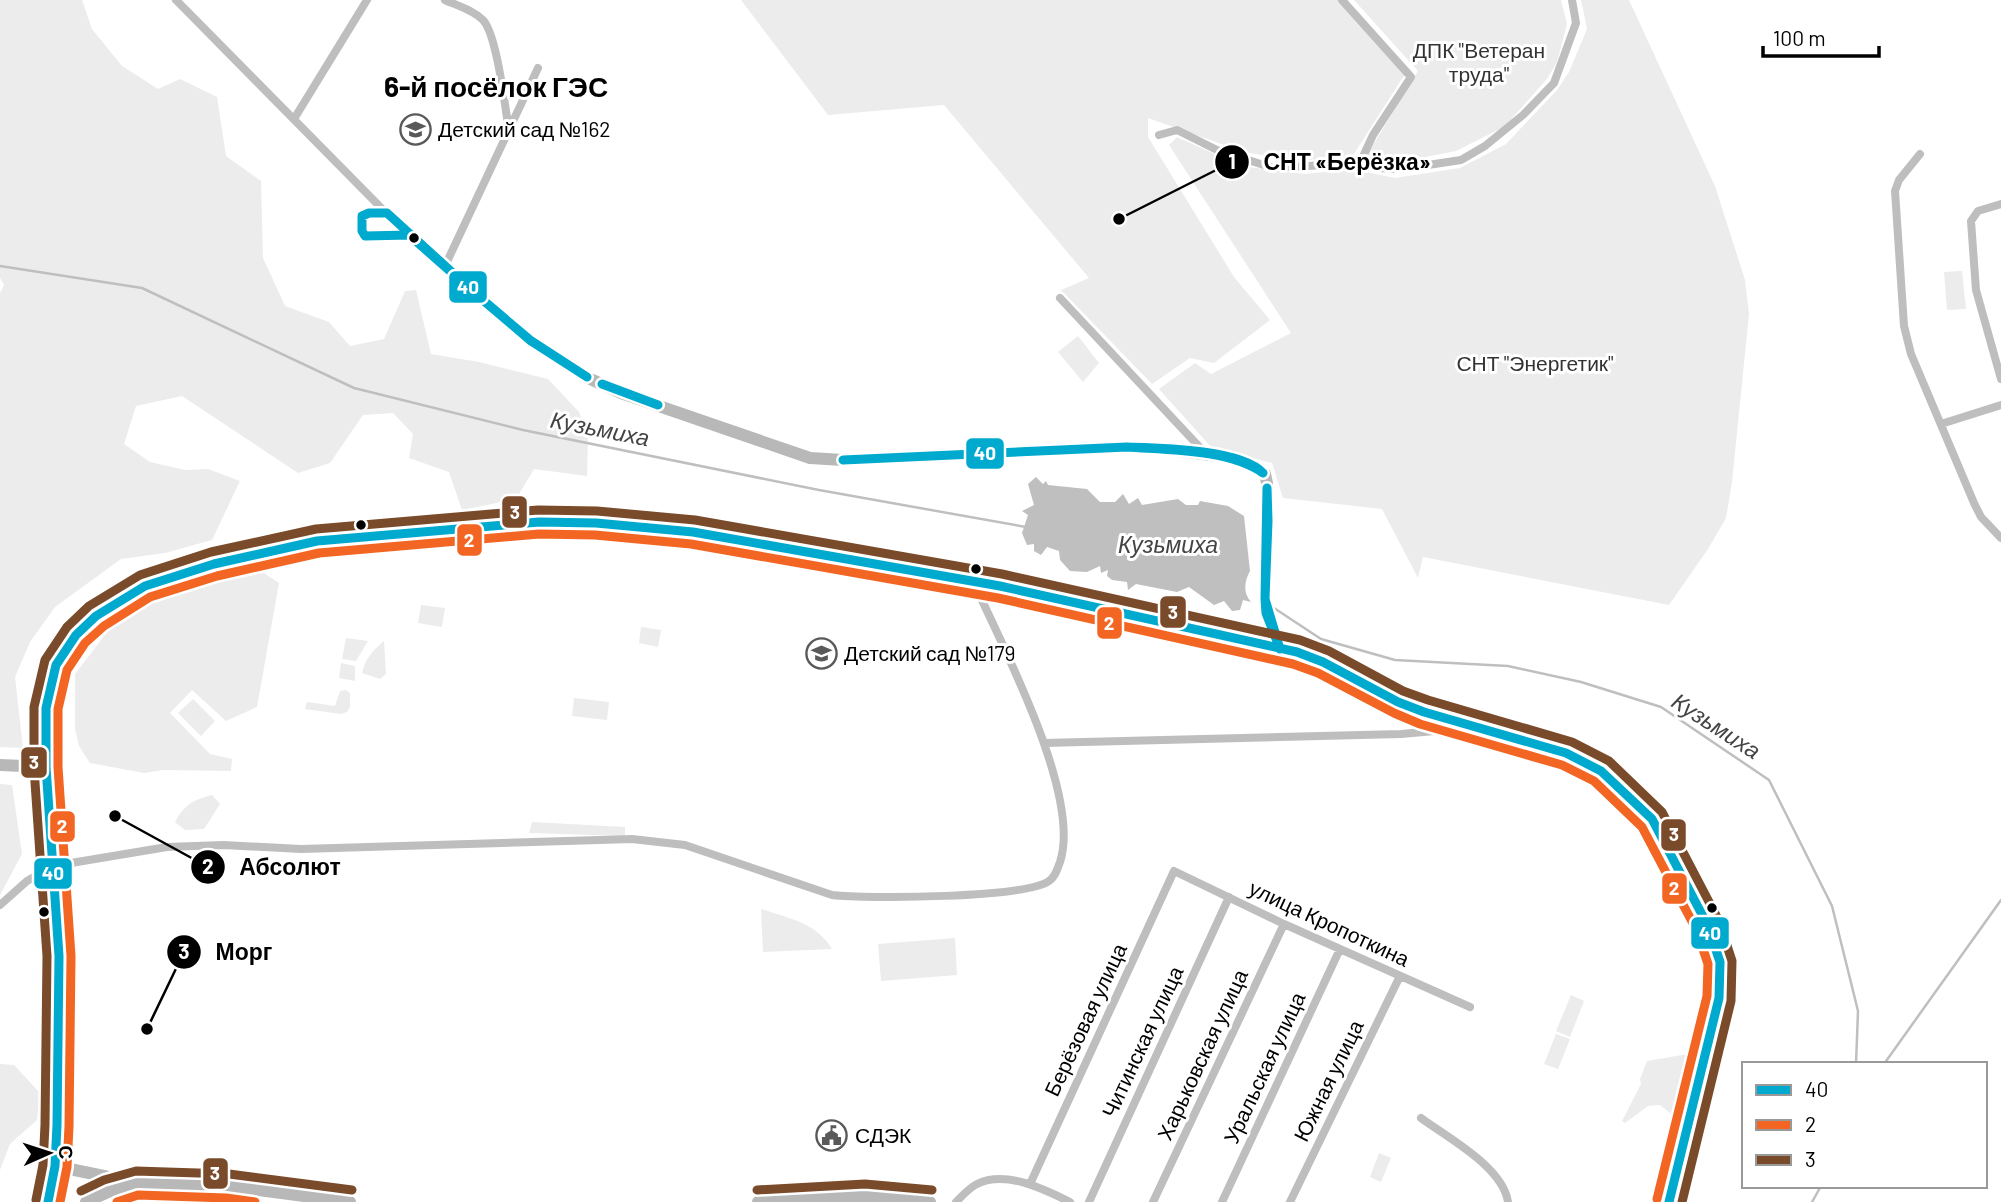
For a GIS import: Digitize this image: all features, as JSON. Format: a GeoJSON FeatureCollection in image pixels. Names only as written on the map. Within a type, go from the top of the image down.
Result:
{"type":"FeatureCollection","features":[{"type":"Feature","properties":{"kind":"main road"},"geometry":{"type":"LineString","coordinates":[[445,266],[536,345],[586,377],[621,393],[810,458],[843,460],[1127,447],[1206,454],[1251,464],[1265,474],[1266,613],[1280,649]]}},
{"type":"Feature","properties":{"kind":"main road"},"geometry":{"type":"LineString","coordinates":[[48,1202],[55,1166],[59,956],[46,767],[46,708],[56,665],[76,635],[96,616],[145,586],[174,576],[317,541],[539,522],[596,523],[693,532],[973,581],[1297,652],[1323,662],[1398,702],[1472,727],[1566,752],[1601,771],[1652,819],[1708,926],[1720,962],[1719,998],[1669,1202]]}},
{"type":"Feature","properties":{"kind":"main road"},"geometry":{"type":"LineString","coordinates":[[0,765],[46,767]]}},
{"type":"Feature","properties":{"kind":"main road"},"geometry":{"type":"LineString","coordinates":[[55,1166],[136,1183],[201,1184],[315,1200],[351,1202]]}},
{"type":"Feature","properties":{"kind":"main road"},"geometry":{"type":"LineString","coordinates":[[86,1202],[136,1183]]}},
{"type":"Feature","properties":{"kind":"main road"},"geometry":{"type":"LineString","coordinates":[[758,1202],[879,1196],[930,1202]]}},
{"type":"Feature","properties":{"kind":"street"},"geometry":{"type":"LineString","coordinates":[[176,0],[409,235],[445,266],[538,68]]}},
{"type":"Feature","properties":{"kind":"street"},"geometry":{"type":"LineString","coordinates":[[294,119],[367,0]]}},
{"type":"Feature","properties":{"kind":"street"},"geometry":{"type":"LineString","coordinates":[[445,0],[477,14],[486,23],[493,42],[509,131]]}},
{"type":"Feature","properties":{"kind":"street"},"geometry":{"type":"LineString","coordinates":[[1342,0],[1411,77],[1373,135],[1360,163]]}},
{"type":"Feature","properties":{"kind":"street"},"geometry":{"type":"LineString","coordinates":[[1159,135],[1177,130],[1217,150],[1273,167],[1360,163],[1378,169],[1396,169],[1461,160],[1485,146],[1523,115],[1553,83],[1576,23],[1572,0]]}},
{"type":"Feature","properties":{"kind":"street"},"geometry":{"type":"LineString","coordinates":[[1920,154],[1899,180],[1895,191],[1903,326],[1911,354],[1982,517],[2001,538]]}},
{"type":"Feature","properties":{"kind":"street"},"geometry":{"type":"LineString","coordinates":[[2001,204],[1978,211],[1971,220],[1976,290],[2001,379]]}},
{"type":"Feature","properties":{"kind":"street"},"geometry":{"type":"LineString","coordinates":[[387,213],[369,213],[362,216],[362,231],[365,236],[409,235]]}},
{"type":"Feature","properties":{"kind":"street"},"geometry":{"type":"LineString","coordinates":[[1060,298],[1206,454]]}},
{"type":"Feature","properties":{"kind":"street"},"geometry":{"type":"LineString","coordinates":[[1941,424],[2001,405]]}},
{"type":"Feature","properties":{"kind":"street"},"geometry":{"type":"LineString","coordinates":[[0,905],[27,881],[53,866],[167,847],[223,845],[301,849],[632,839],[685,845],[832,895],[877,898],[1002,890],[1049,881],[1056,874],[1061,857],[1064,835],[1062,809],[1044,743],[973,581]]}},
{"type":"Feature","properties":{"kind":"street"},"geometry":{"type":"LineString","coordinates":[[1044,743],[1401,734],[1472,727]]}},
{"type":"Feature","properties":{"kind":"street","name":"улица Кропоткина"},"geometry":{"type":"LineString","coordinates":[[1174,871],[1284,924],[1470,1007]]}},
{"type":"Feature","properties":{"kind":"street","name":"Берёзовая улица"},"geometry":{"type":"LineString","coordinates":[[1030,1184],[1174,871]]}},
{"type":"Feature","properties":{"kind":"street","name":"Читинская улица"},"geometry":{"type":"LineString","coordinates":[[1089,1202],[1229,897]]}},
{"type":"Feature","properties":{"kind":"street","name":"Харьковская улица"},"geometry":{"type":"LineString","coordinates":[[1153,1202],[1284,924]]}},
{"type":"Feature","properties":{"kind":"street","name":"Уральская улица"},"geometry":{"type":"LineString","coordinates":[[1222,1202],[1340,949]]}},
{"type":"Feature","properties":{"kind":"street","name":"Южная улица"},"geometry":{"type":"LineString","coordinates":[[1290,1202],[1400,976]]}},
{"type":"Feature","properties":{"kind":"street"},"geometry":{"type":"LineString","coordinates":[[1421,1118],[1491,1170],[1500,1181],[1508,1202]]}},
{"type":"Feature","properties":{"kind":"street"},"geometry":{"type":"LineString","coordinates":[[956,1202],[978,1184],[1002,1179],[1030,1184],[1070,1202]]}},
{"type":"Feature","properties":{"kind":"green space"},"geometry":{"type":"Polygon","coordinates":[[[0,0],[82,0],[92,29],[122,66],[158,89],[180,79],[217,97],[226,156],[261,181],[263,258],[285,306],[329,322],[350,346],[384,339],[405,291],[416,290],[431,354],[479,362],[548,379],[579,412],[588,437],[587,476],[534,469],[516,499],[462,510],[449,472],[409,458],[413,434],[393,413],[363,415],[330,463],[298,473],[182,396],[136,406],[124,444],[150,462],[185,470],[208,469],[240,481],[212,540],[165,553],[121,559],[55,607],[30,642],[15,677],[23,748],[0,747],[0,293],[4,285],[0,278],[0,0]]]}},
{"type":"Feature","properties":{"kind":"green space"},"geometry":{"type":"Polygon","coordinates":[[[741,0],[1338,0],[1405,74],[1352,157],[1290,161],[1241,151],[1148,118],[1148,137],[1234,277],[1270,320],[1214,363],[1190,358],[1152,384],[1061,290],[1089,278],[944,105],[828,115],[741,0]]]}},
{"type":"Feature","properties":{"kind":"green space","name":"ДПК \"Ветеран труда\""},"geometry":{"type":"Polygon","coordinates":[[[1354,0],[1561,0],[1567,24],[1557,62],[1547,79],[1504,127],[1456,151],[1395,163],[1367,155],[1418,71],[1354,0]]]}},
{"type":"Feature","properties":{"kind":"green space","name":"СНТ \"Энергетик\""},"geometry":{"type":"Polygon","coordinates":[[[1581,0],[1629,0],[1715,186],[1745,280],[1749,314],[1726,518],[1669,605],[1423,557],[1418,578],[1382,509],[1283,498],[1272,463],[1212,448],[1159,389],[1195,363],[1211,374],[1291,333],[1169,145],[1177,137],[1241,166],[1305,174],[1352,169],[1395,178],[1460,168],[1506,144],[1557,90],[1569,72],[1587,29],[1581,0]]]}},
{"type":"Feature","properties":{"kind":"green space"},"geometry":{"type":"Polygon","coordinates":[[[1962,271],[1966,309],[1947,310],[1944,272],[1962,271]]]}},
{"type":"Feature","properties":{"kind":"green space"},"geometry":{"type":"Polygon","coordinates":[[[1078,336],[1099,363],[1083,382],[1058,352],[1078,336]]]}},
{"type":"Feature","properties":{"kind":"green space"},"geometry":{"type":"Polygon","coordinates":[[[264,573],[279,583],[257,707],[226,721],[192,690],[170,713],[210,754],[232,759],[231,771],[163,770],[144,773],[90,763],[79,746],[75,729],[75,674],[111,627],[154,601],[212,582],[264,573]]]}},
{"type":"Feature","properties":{"kind":"green space"},"geometry":{"type":"Polygon","coordinates":[[[421,605],[445,608],[442,627],[418,623],[421,605]]]}},
{"type":"Feature","properties":{"kind":"green space"},"geometry":{"type":"Polygon","coordinates":[[[641,627],[661,630],[658,647],[639,643],[641,627]]]}},
{"type":"Feature","properties":{"kind":"green space"},"geometry":{"type":"Polygon","coordinates":[[[346,638],[368,641],[356,661],[342,659],[346,638]]]}},
{"type":"Feature","properties":{"kind":"green space"},"geometry":{"type":"Polygon","coordinates":[[[384,641],[386,674],[380,679],[362,673],[370,655],[384,641]]]}},
{"type":"Feature","properties":{"kind":"green space"},"geometry":{"type":"Polygon","coordinates":[[[341,663],[355,666],[355,681],[339,678],[341,663]]]}},
{"type":"Feature","properties":{"kind":"green space"},"geometry":{"type":"Polygon","coordinates":[[[346,690],[350,693],[350,707],[347,712],[341,714],[305,709],[307,702],[335,706],[340,691],[346,690]]]}},
{"type":"Feature","properties":{"kind":"green space"},"geometry":{"type":"Polygon","coordinates":[[[574,698],[609,702],[607,720],[572,716],[574,698]]]}},
{"type":"Feature","properties":{"kind":"green space"},"geometry":{"type":"Polygon","coordinates":[[[193,699],[215,721],[201,736],[178,713],[193,699]]]}},
{"type":"Feature","properties":{"kind":"green space"},"geometry":{"type":"Polygon","coordinates":[[[0,784],[12,785],[22,854],[0,895],[0,784]]]}},
{"type":"Feature","properties":{"kind":"green space"},"geometry":{"type":"Polygon","coordinates":[[[212,795],[220,804],[204,829],[185,830],[175,822],[190,804],[212,795]]]}},
{"type":"Feature","properties":{"kind":"green space"},"geometry":{"type":"Polygon","coordinates":[[[532,822],[625,827],[625,836],[529,833],[532,822]]]}},
{"type":"Feature","properties":{"kind":"green space"},"geometry":{"type":"Polygon","coordinates":[[[761,909],[810,927],[826,940],[832,949],[763,952],[761,909]]]}},
{"type":"Feature","properties":{"kind":"green space"},"geometry":{"type":"Polygon","coordinates":[[[955,938],[957,975],[881,981],[878,944],[955,938]]]}},
{"type":"Feature","properties":{"kind":"green space"},"geometry":{"type":"Polygon","coordinates":[[[1571,995],[1584,1001],[1570,1037],[1556,1031],[1571,995]]]}},
{"type":"Feature","properties":{"kind":"green space"},"geometry":{"type":"Polygon","coordinates":[[[1556,1034],[1570,1039],[1558,1069],[1544,1064],[1556,1034]]]}},
{"type":"Feature","properties":{"kind":"green space"},"geometry":{"type":"Polygon","coordinates":[[[1688,1054],[1674,1116],[1660,1105],[1648,1106],[1625,1123],[1622,1121],[1641,1084],[1640,1079],[1647,1061],[1688,1054]]]}},
{"type":"Feature","properties":{"kind":"green space"},"geometry":{"type":"Polygon","coordinates":[[[0,1064],[14,1065],[40,1093],[37,1120],[10,1144],[0,1170],[0,1064]]]}},
{"type":"Feature","properties":{"kind":"green space"},"geometry":{"type":"Polygon","coordinates":[[[1379,1153],[1391,1158],[1381,1182],[1370,1177],[1379,1153]]]}},
{"type":"Feature","properties":{"kind":"water","name":"Кузьмиха"},"geometry":{"type":"Polygon","coordinates":[[[1036,477],[1043,484],[1046,481],[1048,485],[1087,489],[1100,502],[1115,502],[1123,494],[1129,504],[1138,498],[1142,505],[1178,499],[1186,505],[1198,505],[1200,501],[1228,506],[1244,516],[1250,571],[1245,587],[1251,602],[1243,600],[1240,610],[1232,611],[1224,601],[1214,605],[1189,587],[1177,592],[1136,584],[1128,590],[1127,582],[1112,580],[1107,576],[1108,570],[1101,573],[1100,566],[1087,572],[1070,571],[1060,560],[1059,551],[1047,547],[1041,555],[1034,551],[1034,544],[1027,545],[1022,533],[1028,515],[1022,511],[1034,505],[1028,484],[1036,477]]]}},
{"type":"Feature","properties":{"kind":"waterway","name":"Кузьмиха"},"geometry":{"type":"LineString","coordinates":[[0,266],[142,288],[354,388],[523,430],[819,490],[1026,527]]}},
{"type":"Feature","properties":{"kind":"waterway","name":"Кузьмиха"},"geometry":{"type":"LineString","coordinates":[[1274,608],[1321,639],[1395,660],[1508,666],[1581,682],[1661,707],[1769,780],[1832,906],[1858,1011],[1856,1062]]}},
{"type":"Feature","properties":{"kind":"waterway","name":"Кузьмиха"},"geometry":{"type":"LineString","coordinates":[[1885,1062],[2001,900]]}},
{"type":"Feature","properties":{"kind":"waterway","name":"Кузьмиха"},"geometry":{"type":"LineString","coordinates":[[1812,1202],[1820,1188]]}},
{"type":"Feature","properties":{"kind":"transit line","name":"40"},"geometry":{"type":"LineString","coordinates":[[369,213],[387,213],[477,295],[409,235],[365,236],[362,231],[362,216],[369,213]]}},
{"type":"Feature","properties":{"kind":"transit line","name":"40"},"geometry":{"type":"LineString","coordinates":[[477,295],[530,340],[587,377]]}},
{"type":"Feature","properties":{"kind":"transit line","name":"40"},"geometry":{"type":"LineString","coordinates":[[477,295],[531,341],[587,377]]}},
{"type":"Feature","properties":{"kind":"transit line","name":"40"},"geometry":{"type":"LineString","coordinates":[[602,384],[658,405]]}},
{"type":"Feature","properties":{"kind":"transit line","name":"40"},"geometry":{"type":"LineString","coordinates":[[602,384],[658,405]]}},
{"type":"Feature","properties":{"kind":"transit line","name":"40"},"geometry":{"type":"LineString","coordinates":[[843,460],[1127,447]]}},
{"type":"Feature","properties":{"kind":"transit line","name":"40"},"geometry":{"type":"LineString","coordinates":[[1127,447],[1219,454],[1252,465],[1263,473]]}},
{"type":"Feature","properties":{"kind":"transit line","name":"40"},"geometry":{"type":"LineString","coordinates":[[1127,447],[1216,455],[1249,465],[1263,473]]}},
{"type":"Feature","properties":{"kind":"transit line","name":"40"},"geometry":{"type":"LineString","coordinates":[[1265,599],[1267,488]]}},
{"type":"Feature","properties":{"kind":"transit line","name":"40"},"geometry":{"type":"LineString","coordinates":[[1265,599],[1267,488]]}},
{"type":"Feature","properties":{"kind":"transit line","name":"3"},"geometry":{"type":"LineString","coordinates":[[36,1200],[43,1165],[45,1125],[47,956],[34,768],[34,707],[45,660],[67,627],[89,606],[140,575],[211,552],[316,529],[538,510],[597,511],[695,520],[1002,574],[1300,640],[1329,651],[1403,691],[1572,742],[1609,761],[1662,812],[1719,921],[1732,961],[1731,1001],[1682,1202]]}},
{"type":"Feature","properties":{"kind":"transit line","name":"40"},"geometry":{"type":"LineString","coordinates":[[48,1202],[55,1166],[57,1125],[59,956],[46,767],[46,708],[56,665],[76,635],[96,616],[145,586],[214,564],[317,541],[539,522],[596,523],[693,532],[1000,586],[1297,652],[1323,662],[1398,702],[1566,753],[1601,771],[1652,819],[1708,926],[1720,962],[1719,998],[1669,1202]]}},
{"type":"Feature","properties":{"kind":"transit line","name":"2"},"geometry":{"type":"LineString","coordinates":[[60,1202],[67,1167],[69,1126],[71,956],[58,767],[58,709],[67,670],[85,643],[104,626],[150,597],[217,576],[319,553],[539,534],[595,535],[691,544],[998,598],[1293,664],[1318,673],[1420,724],[1562,765],[1594,781],[1642,827],[1697,931],[1708,964],[1707,996],[1657,1199]]}},
{"type":"Feature","properties":{"kind":"transit line","name":"40"},"geometry":{"type":"LineString","coordinates":[[1265,599],[1280,649],[1266,613],[1265,599]]}},
{"type":"Feature","properties":{"kind":"transit line","name":"3"},"geometry":{"type":"LineString","coordinates":[[81,1191],[104,1180],[136,1171],[229,1174],[352,1190]]}},
{"type":"Feature","properties":{"kind":"transit line","name":"3"},"geometry":{"type":"LineString","coordinates":[[757,1190],[865,1184],[932,1190]]}},
{"type":"Feature","properties":{"kind":"transit line","name":"2"},"geometry":{"type":"LineString","coordinates":[[117,1202],[138,1195],[226,1198],[255,1202]]}},
{"type":"Feature","properties":{"kind":"place","name":"Детский сад №162"},"geometry":{"type":"Point","coordinates":[415,130]}},
{"type":"Feature","properties":{"kind":"place","name":"СНТ «Берёзка»"},"geometry":{"type":"Point","coordinates":[1119,219]}},
{"type":"Feature","properties":{"kind":"place","name":"Детский сад №179"},"geometry":{"type":"Point","coordinates":[821,654]}},
{"type":"Feature","properties":{"kind":"place","name":"Абсолют"},"geometry":{"type":"Point","coordinates":[115,816]}},
{"type":"Feature","properties":{"kind":"place","name":"Морг"},"geometry":{"type":"Point","coordinates":[147,1029]}},
{"type":"Feature","properties":{"kind":"place","name":"СДЭК"},"geometry":{"type":"Point","coordinates":[832,1136]}},
{"type":"Feature","properties":{"kind":"district","name":"6-й посёлок ГЭС"},"geometry":{"type":"Point","coordinates":[496,87]}}]}
